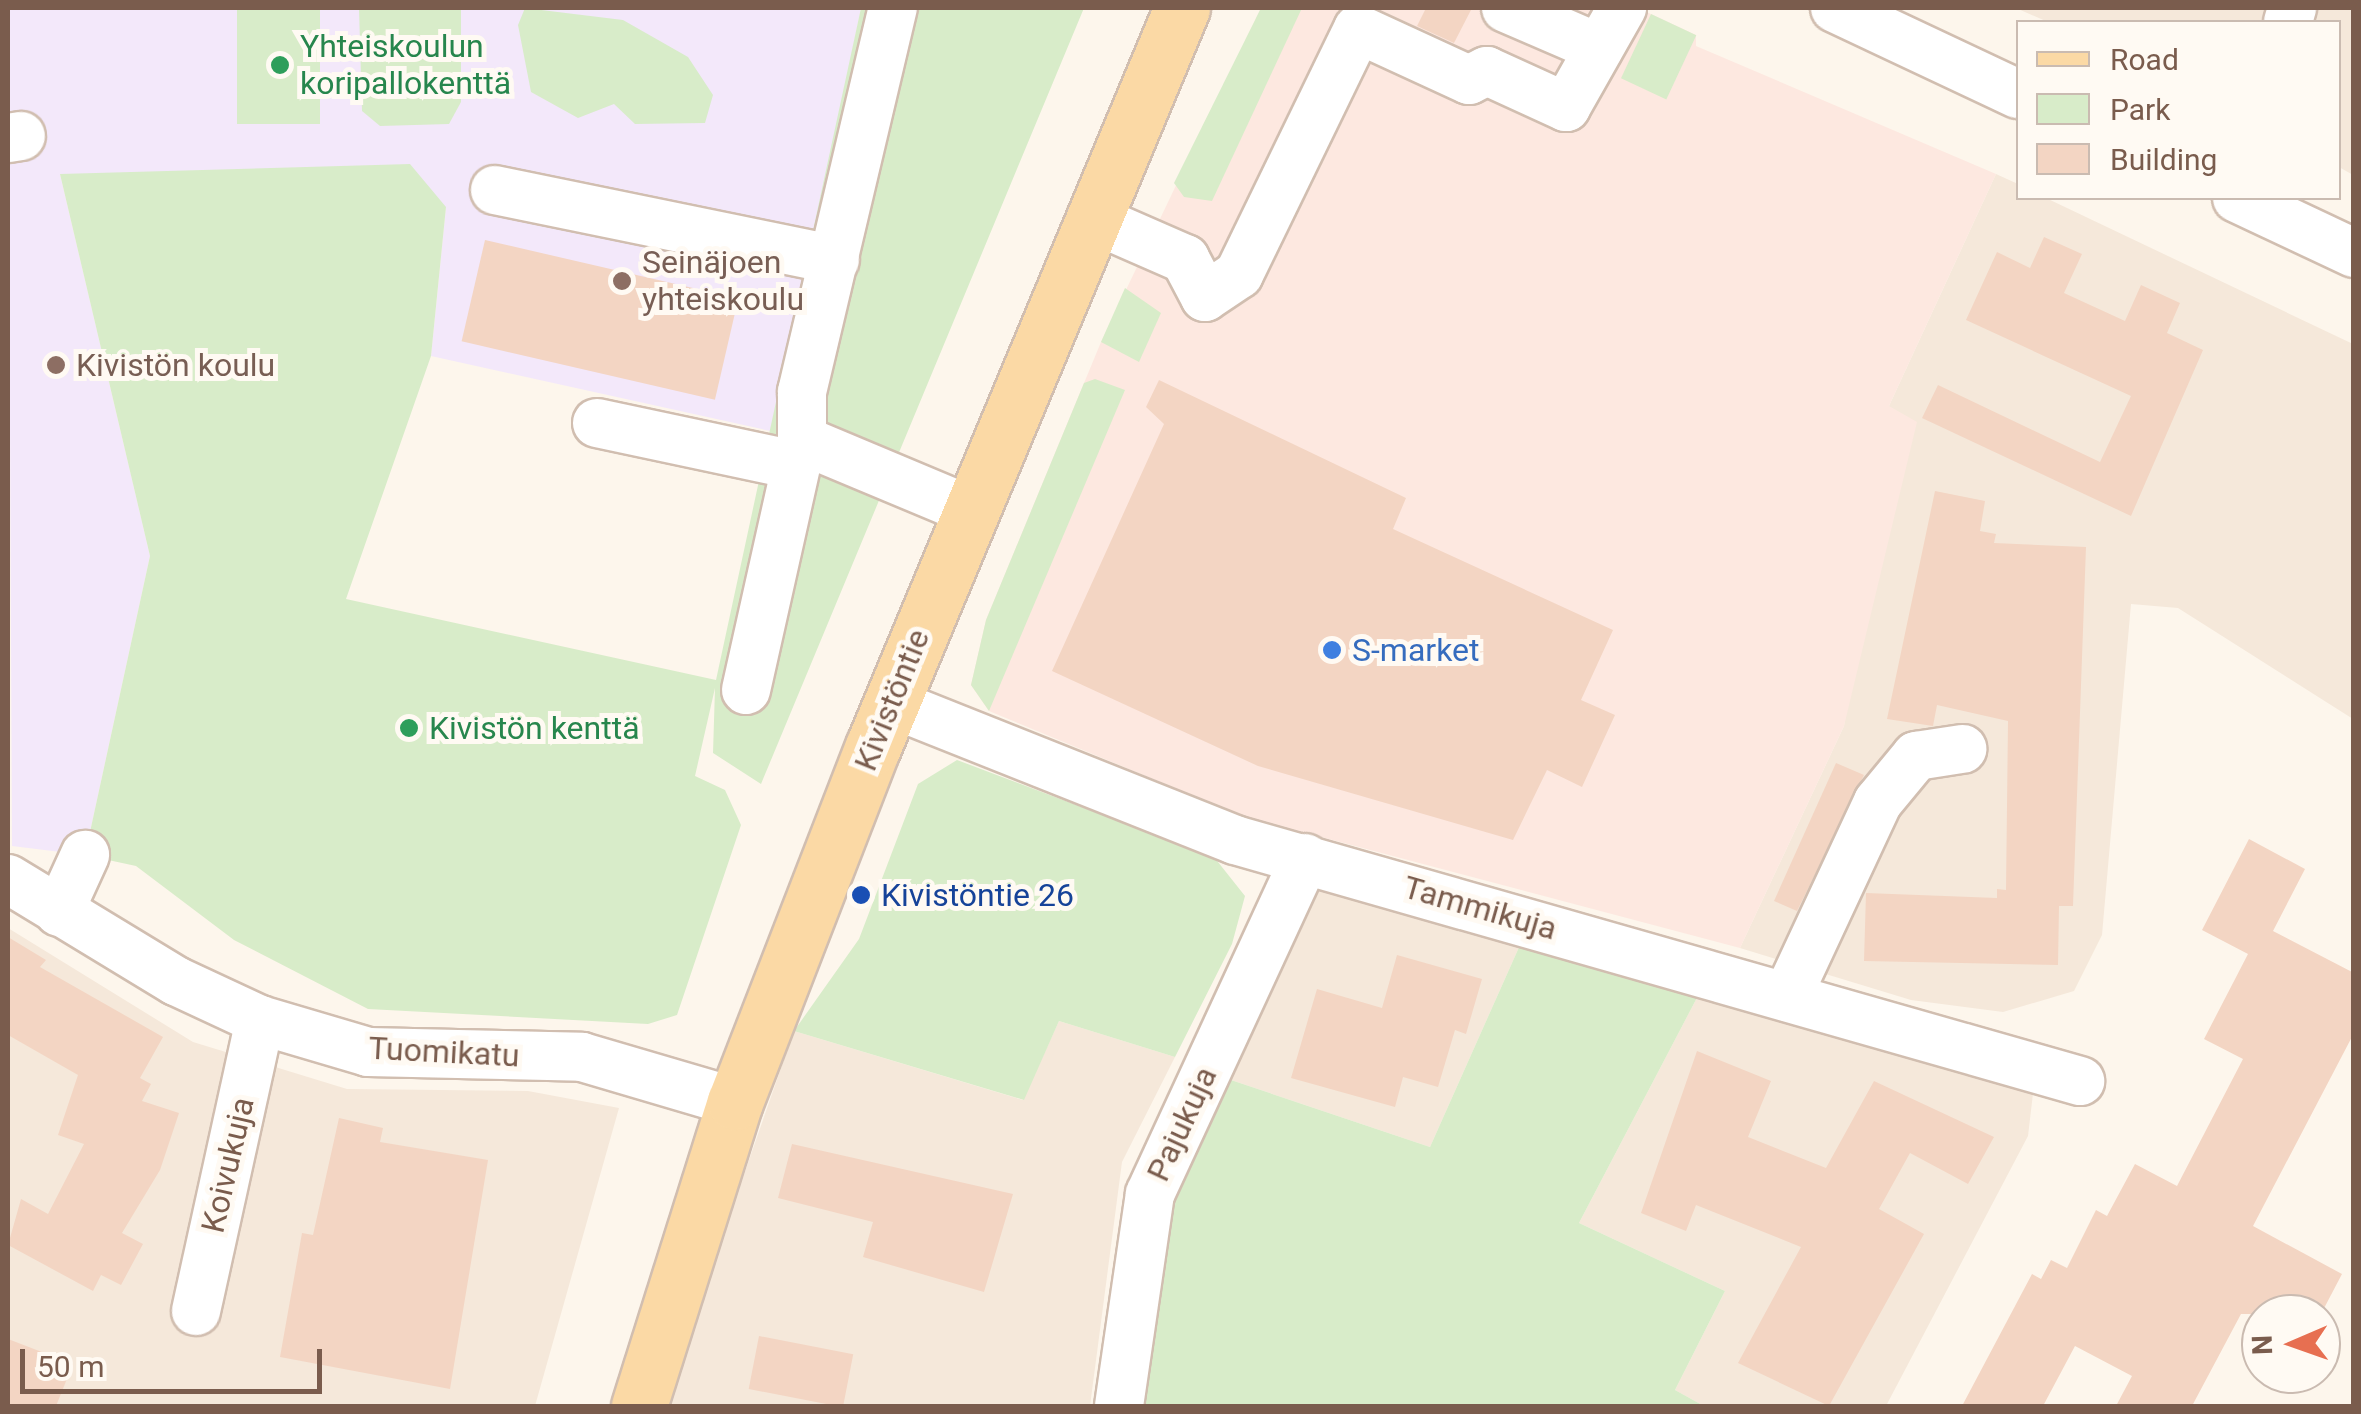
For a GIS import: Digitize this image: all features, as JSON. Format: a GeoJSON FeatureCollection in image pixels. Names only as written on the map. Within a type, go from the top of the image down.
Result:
{"type":"FeatureCollection","features":[{"type":"Feature","properties":{"kind":"main road","name":"Kivistöntie"},"geometry":{"type":"LineString","coordinates":[[639,1406],[735,1102],[890,703],[1182,8]]}},
{"type":"Feature","properties":{"kind":"street"},"geometry":{"type":"LineString","coordinates":[[746,690],[799,453],[802,392],[892,8]]}},
{"type":"Feature","properties":{"kind":"street"},"geometry":{"type":"LineString","coordinates":[[1091,218],[1186,260],[1205,297],[1239,274],[1363,18],[1468,80],[1487,71],[1566,107],[1611,28],[1506,8]]}},
{"type":"Feature","properties":{"kind":"street"},"geometry":{"type":"LineString","coordinates":[[1836,8],[2016,93]]}},
{"type":"Feature","properties":{"kind":"street"},"geometry":{"type":"LineString","coordinates":[[495,190],[835,260]]}},
{"type":"Feature","properties":{"kind":"street"},"geometry":{"type":"LineString","coordinates":[[2241,200],[2354,253]]}},
{"type":"Feature","properties":{"kind":"street"},"geometry":{"type":"LineString","coordinates":[[598,423],[799,453],[969,510]]}},
{"type":"Feature","properties":{"kind":"street","name":"Tammikuja"},"geometry":{"type":"LineString","coordinates":[[890,703],[1235,840],[2080,1082]]}},
{"type":"Feature","properties":{"kind":"street"},"geometry":{"type":"LineString","coordinates":[[1787,997],[1878,802],[1916,756],[1962,748]]}},
{"type":"Feature","properties":{"kind":"street"},"geometry":{"type":"LineString","coordinates":[[59,912],[85,854]]}},
{"type":"Feature","properties":{"kind":"street","name":"Pajukuja"},"geometry":{"type":"LineString","coordinates":[[1119,1406],[1150,1194],[1304,858]]}},
{"type":"Feature","properties":{"kind":"street","name":"Tuomikatu"},"geometry":{"type":"LineString","coordinates":[[8,879],[59,912],[260,1020],[368,1052],[582,1057],[735,1102]]}},
{"type":"Feature","properties":{"kind":"street","name":"Koivukuja"},"geometry":{"type":"LineString","coordinates":[[196,1311],[260,1020]]}},
{"type":"Feature","properties":{"kind":"shaded area","name":"Seinäjoen yhteiskoulu"},"geometry":{"type":"Polygon","coordinates":[[[8,8],[861,8],[775,432],[431,356],[446,207],[60,174],[150,556],[85,855],[12,846],[8,8]]]}},
{"type":"Feature","properties":{"kind":"shaded area"},"geometry":{"type":"Polygon","coordinates":[[[1261,8],[1638,8],[1696,35],[1696,46],[1996,174],[1889,406],[1917,422],[1844,726],[1740,948],[1242,816],[989,711],[971,685],[986,620],[1101,342],[1261,8]]]}},
{"type":"Feature","properties":{"kind":"shaded area"},"geometry":{"type":"Polygon","coordinates":[[[2016,8],[2353,8],[2353,175],[2341,168],[2341,20],[2043,20],[2016,8]]]}},
{"type":"Feature","properties":{"kind":"shaded area"},"geometry":{"type":"Polygon","coordinates":[[[1996,174],[2016,183],[2016,200],[2050,200],[2353,344],[2353,719],[2178,608],[2131,604],[2102,935],[2074,991],[2003,1012],[1911,1000],[1740,948],[1844,726],[1889,406],[1996,174]]]}},
{"type":"Feature","properties":{"kind":"shaded area"},"geometry":{"type":"Polygon","coordinates":[[[1339,881],[1524,936],[1430,1147],[1225,1078],[1303,897],[1339,881]]]}},
{"type":"Feature","properties":{"kind":"shaded area"},"geometry":{"type":"Polygon","coordinates":[[[8,928],[193,1042],[347,1089],[528,1091],[619,1108],[535,1406],[8,1406],[8,928]]]}},
{"type":"Feature","properties":{"kind":"shaded area"},"geometry":{"type":"Polygon","coordinates":[[[1700,992],[2034,1085],[2028,1136],[1886,1406],[1704,1406],[1675,1390],[1725,1291],[1579,1223],[1700,992]]]}},
{"type":"Feature","properties":{"kind":"shaded area"},"geometry":{"type":"Polygon","coordinates":[[[1059,1021],[1175,1057],[1122,1162],[1090,1406],[663,1406],[794,1031],[1023,1100],[1059,1021]]]}},
{"type":"Feature","properties":{"kind":"green space","name":"Yhteiskoulun koripallokenttä"},"geometry":{"type":"Polygon","coordinates":[[[237,8],[320,8],[320,124],[237,124],[237,8]]]}},
{"type":"Feature","properties":{"kind":"green space"},"geometry":{"type":"Polygon","coordinates":[[[359,8],[461,8],[461,102],[449,124],[380,126],[362,111],[359,8]]]}},
{"type":"Feature","properties":{"kind":"green space"},"geometry":{"type":"Polygon","coordinates":[[[525,8],[623,20],[688,57],[713,95],[705,123],[635,124],[614,104],[578,118],[531,92],[518,25],[525,8]]]}},
{"type":"Feature","properties":{"kind":"green space"},"geometry":{"type":"Polygon","coordinates":[[[861,8],[1084,8],[761,784],[713,753],[715,688],[695,776],[725,790],[741,825],[677,1015],[648,1024],[368,1009],[234,940],[136,866],[85,855],[150,556],[60,174],[410,164],[446,207],[431,356],[346,599],[716,680],[861,8]]]}},
{"type":"Feature","properties":{"kind":"green space"},"geometry":{"type":"Polygon","coordinates":[[[1261,8],[1302,8],[1212,201],[1184,197],[1174,183],[1261,8]]]}},
{"type":"Feature","properties":{"kind":"green space"},"geometry":{"type":"Polygon","coordinates":[[[1651,14],[1696,35],[1666,99],[1621,78],[1651,14]]]}},
{"type":"Feature","properties":{"kind":"green space"},"geometry":{"type":"Polygon","coordinates":[[[1125,288],[1161,313],[1139,362],[1101,342],[1125,288]]]}},
{"type":"Feature","properties":{"kind":"green space"},"geometry":{"type":"Polygon","coordinates":[[[1095,379],[1125,390],[989,711],[971,685],[986,620],[1084,383],[1095,379]]]}},
{"type":"Feature","properties":{"kind":"green space"},"geometry":{"type":"Polygon","coordinates":[[[957,760],[1214,857],[1245,896],[1232,944],[1175,1057],[1059,1021],[1024,1100],[794,1031],[859,939],[918,784],[957,760]]]}},
{"type":"Feature","properties":{"kind":"green space"},"geometry":{"type":"Polygon","coordinates":[[[1524,936],[1700,992],[1579,1223],[1725,1291],[1675,1390],[1704,1406],[1143,1406],[1169,1192],[1225,1078],[1430,1147],[1524,936]]]}},
{"type":"Feature","properties":{"kind":"building"},"geometry":{"type":"Polygon","coordinates":[[[1426,8],[1472,8],[1454,43],[1417,26],[1426,8]]]}},
{"type":"Feature","properties":{"kind":"building"},"geometry":{"type":"Polygon","coordinates":[[[2044,237],[2082,254],[2064,293],[2125,321],[2141,285],[2180,303],[2167,333],[2203,350],[2131,516],[1922,418],[1938,385],[2100,462],[2131,396],[1966,320],[1997,252],[2030,268],[2044,237]]]}},
{"type":"Feature","properties":{"kind":"building"},"geometry":{"type":"Polygon","coordinates":[[[485,240],[738,298],[715,400],[462,341],[485,240]]]}},
{"type":"Feature","properties":{"kind":"building","name":"S-market"},"geometry":{"type":"Polygon","coordinates":[[[1159,380],[1406,498],[1393,529],[1613,630],[1581,700],[1615,715],[1582,787],[1547,770],[1513,840],[1258,766],[1052,671],[1164,424],[1146,407],[1159,380]]]}},
{"type":"Feature","properties":{"kind":"building"},"geometry":{"type":"Polygon","coordinates":[[[1935,491],[1985,501],[1980,531],[1996,534],[1994,543],[2086,547],[2073,906],[2059,906],[2058,965],[1864,961],[1866,893],[1997,898],[1997,889],[2006,890],[2008,721],[1937,705],[1933,726],[1887,719],[1935,491]]]}},
{"type":"Feature","properties":{"kind":"building"},"geometry":{"type":"Polygon","coordinates":[[[1836,763],[1864,775],[1797,911],[1774,901],[1836,763]]]}},
{"type":"Feature","properties":{"kind":"building"},"geometry":{"type":"Polygon","coordinates":[[[2249,839],[2305,869],[2273,931],[2354,973],[2354,1033],[2253,1226],[2342,1274],[2332,1294],[2241,1294],[2241,1314],[2192,1406],[2116,1406],[2132,1376],[2075,1346],[2043,1406],[1962,1406],[2032,1274],[2041,1279],[2051,1260],[2067,1268],[2096,1210],[2107,1216],[2135,1164],[2177,1186],[2243,1059],[2204,1039],[2248,954],[2202,930],[2249,839]]]}},
{"type":"Feature","properties":{"kind":"building"},"geometry":{"type":"Polygon","coordinates":[[[8,937],[46,960],[40,967],[163,1037],[140,1078],[151,1084],[142,1101],[179,1113],[160,1170],[122,1233],[143,1244],[121,1285],[101,1275],[93,1291],[8,1245],[21,1199],[48,1214],[84,1144],[58,1135],[78,1075],[8,1035],[8,937]]]}},
{"type":"Feature","properties":{"kind":"building"},"geometry":{"type":"Polygon","coordinates":[[[1397,955],[1482,979],[1466,1034],[1455,1030],[1438,1087],[1403,1077],[1395,1107],[1291,1078],[1317,989],[1382,1008],[1397,955]]]}},
{"type":"Feature","properties":{"kind":"building"},"geometry":{"type":"Polygon","coordinates":[[[1697,1051],[1771,1081],[1748,1137],[1826,1168],[1874,1081],[1994,1137],[1968,1184],[1910,1153],[1879,1209],[1924,1234],[1829,1406],[1738,1363],[1801,1247],[1696,1205],[1686,1231],[1641,1213],[1697,1051]]]}},
{"type":"Feature","properties":{"kind":"building"},"geometry":{"type":"Polygon","coordinates":[[[339,1118],[383,1128],[380,1142],[488,1160],[450,1389],[280,1357],[302,1233],[313,1235],[339,1118]]]}},
{"type":"Feature","properties":{"kind":"building"},"geometry":{"type":"Polygon","coordinates":[[[792,1144],[1013,1194],[984,1292],[863,1257],[873,1222],[778,1198],[792,1144]]]}},
{"type":"Feature","properties":{"kind":"building"},"geometry":{"type":"Polygon","coordinates":[[[759,1336],[853,1354],[843,1406],[749,1389],[759,1336]]]}},
{"type":"Feature","properties":{"kind":"building"},"geometry":{"type":"Polygon","coordinates":[[[8,1339],[73,1364],[56,1406],[8,1406],[8,1339]]]}},
{"type":"Feature","properties":{"kind":"place","name":"Yhteiskoulun koripallokenttä"},"geometry":{"type":"Point","coordinates":[280,65]}},
{"type":"Feature","properties":{"kind":"place","name":"Seinäjoen yhteiskoulu"},"geometry":{"type":"Point","coordinates":[622,281]}},
{"type":"Feature","properties":{"kind":"place","name":"Kivistön koulu"},"geometry":{"type":"Point","coordinates":[56,365]}},
{"type":"Feature","properties":{"kind":"place","name":"S-market"},"geometry":{"type":"Point","coordinates":[1332,650]}},
{"type":"Feature","properties":{"kind":"place","name":"Kivistön kenttä"},"geometry":{"type":"Point","coordinates":[409,728]}},
{"type":"Feature","properties":{"kind":"place","name":"Kivistöntie 26"},"geometry":{"type":"Point","coordinates":[861,895]}}]}
